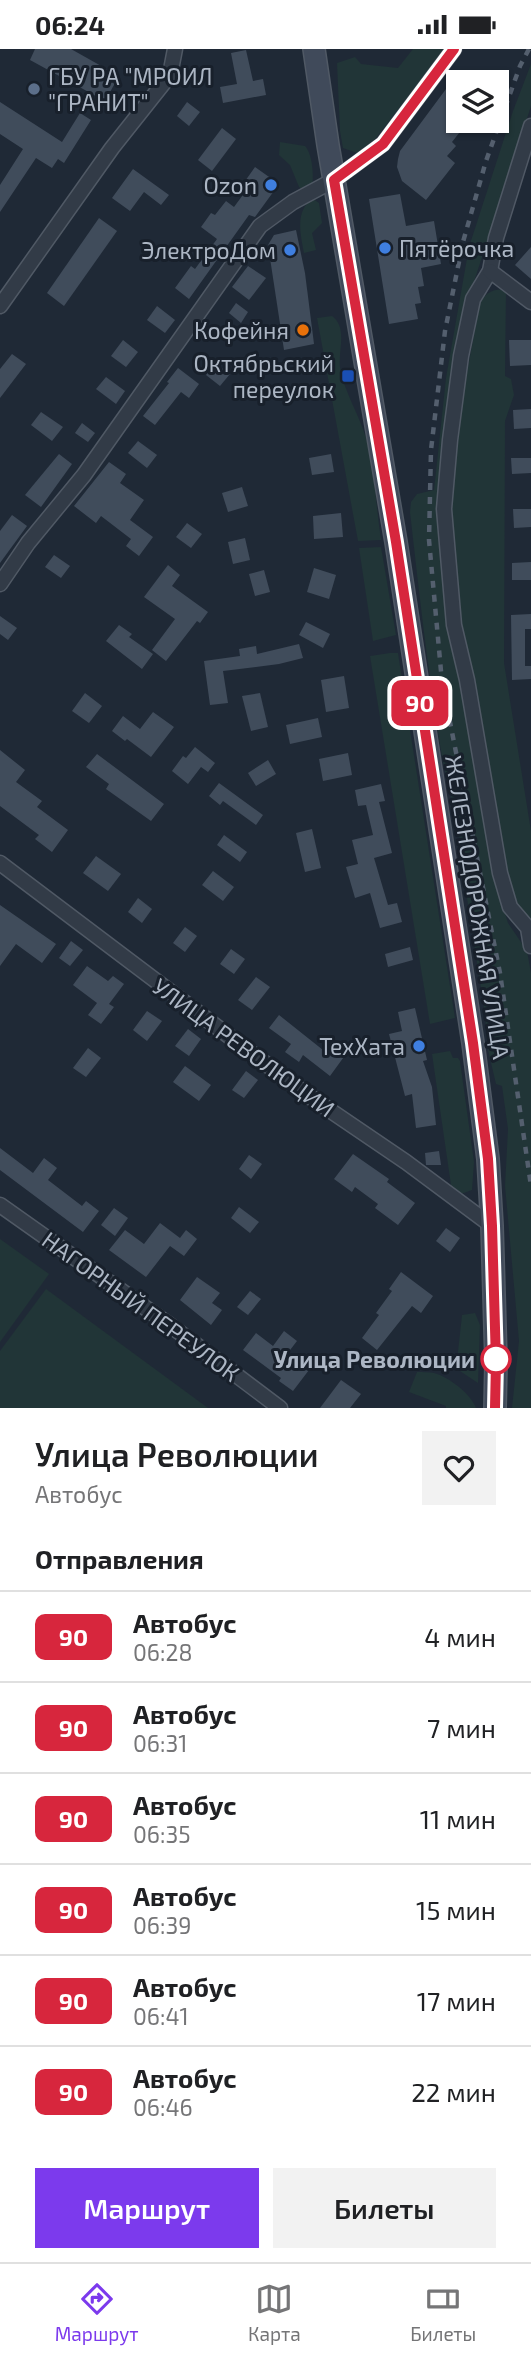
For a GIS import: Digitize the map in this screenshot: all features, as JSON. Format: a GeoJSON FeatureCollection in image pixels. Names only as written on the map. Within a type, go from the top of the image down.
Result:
{"type":"FeatureCollection","features":[{"type":"Feature","properties":{"kind":"main road","name":"ЖЕЛЕЗНОДОРОЖНАЯ УЛИЦА"},"geometry":{"type":"LineString","coordinates":[[314,49],[396,542],[471,1030],[488,1159],[496,1362],[495,1408]]}},
{"type":"Feature","properties":{"kind":"street"},"geometry":{"type":"LineString","coordinates":[[0,306],[112,148],[170,75],[175,49]]}},
{"type":"Feature","properties":{"kind":"street"},"geometry":{"type":"LineString","coordinates":[[0,584],[28,543],[84,475],[260,226],[293,202],[334,180],[383,144],[454,49]]}},
{"type":"Feature","properties":{"kind":"street","name":"ЖЕЛЕЗНОДОРОЖНАЯ УЛИЦА"},"geometry":{"type":"LineString","coordinates":[[531,126],[496,238],[490,271],[473,299],[461,355],[444,509],[454,625],[467,680],[500,873],[510,907],[530,928],[531,946]]}},
{"type":"Feature","properties":{"kind":"street"},"geometry":{"type":"LineString","coordinates":[[490,271],[531,302]]}},
{"type":"Feature","properties":{"kind":"street","name":"УЛИЦА РЕВОЛЮЦИИ"},"geometry":{"type":"LineString","coordinates":[[0,863],[292,1084],[492,1226]]}},
{"type":"Feature","properties":{"kind":"street","name":"НАГОРНЫЙ ПЕРЕУЛОК"},"geometry":{"type":"LineString","coordinates":[[0,1205],[160,1318],[280,1408]]}},
{"type":"Feature","properties":{"kind":"green space"},"geometry":{"type":"Polygon","coordinates":[[[413,49],[445,49],[369,147],[357,153],[343,148],[337,63],[355,57],[361,64],[398,68],[413,49]]]}},
{"type":"Feature","properties":{"kind":"green space"},"geometry":{"type":"Polygon","coordinates":[[[531,64],[531,106],[470,294],[443,509],[502,904],[508,923],[527,951],[531,973],[531,1408],[512,1408],[519,1341],[505,1186],[508,1129],[502,1086],[496,1084],[488,1050],[460,841],[432,692],[410,512],[411,502],[417,494],[434,490],[446,378],[469,247],[506,133],[509,133],[513,111],[531,64]]]}},
{"type":"Feature","properties":{"kind":"green space"},"geometry":{"type":"Polygon","coordinates":[[[280,142],[305,146],[312,166],[312,189],[305,191],[299,187],[290,165],[279,155],[280,142]]]}},
{"type":"Feature","properties":{"kind":"green space"},"geometry":{"type":"Polygon","coordinates":[[[313,199],[319,203],[322,223],[312,233],[316,250],[304,253],[301,216],[313,199]]]}},
{"type":"Feature","properties":{"kind":"green space"},"geometry":{"type":"Polygon","coordinates":[[[506,289],[505,376],[511,379],[514,395],[505,421],[504,663],[531,831],[531,921],[514,906],[510,892],[460,642],[449,513],[459,415],[480,303],[490,292],[506,289]]]}},
{"type":"Feature","properties":{"kind":"green space"},"geometry":{"type":"Polygon","coordinates":[[[332,316],[341,333],[342,376],[369,451],[381,540],[358,541],[317,318],[332,316]]]}},
{"type":"Feature","properties":{"kind":"green space"},"geometry":{"type":"Polygon","coordinates":[[[381,547],[396,635],[373,641],[359,548],[381,547]]]}},
{"type":"Feature","properties":{"kind":"green space"},"geometry":{"type":"Polygon","coordinates":[[[398,653],[455,1018],[430,1024],[370,656],[398,653]]]}},
{"type":"Feature","properties":{"kind":"green space"},"geometry":{"type":"Polygon","coordinates":[[[450,1051],[453,1058],[460,1061],[474,1162],[472,1190],[458,1195],[452,1192],[432,1054],[450,1051]]]}},
{"type":"Feature","properties":{"kind":"green space"},"geometry":{"type":"Polygon","coordinates":[[[0,1239],[49,1274],[0,1342],[0,1239]]]}},
{"type":"Feature","properties":{"kind":"green space"},"geometry":{"type":"Polygon","coordinates":[[[46,1289],[208,1408],[0,1408],[0,1351],[46,1289]]]}},
{"type":"Feature","properties":{"kind":"green space"},"geometry":{"type":"Polygon","coordinates":[[[475,1313],[480,1325],[478,1383],[460,1371],[457,1361],[462,1315],[475,1313]]]}},
{"type":"Feature","properties":{"kind":"green space"},"geometry":{"type":"Polygon","coordinates":[[[417,1372],[434,1373],[446,1378],[464,1392],[476,1408],[446,1408],[409,1392],[417,1372]]]}},
{"type":"Feature","properties":{"kind":"building"},"geometry":{"type":"Polygon","coordinates":[[[35,49],[71,49],[119,76],[105,101],[30,60],[35,49]]]}},
{"type":"Feature","properties":{"kind":"building"},"geometry":{"type":"Polygon","coordinates":[[[246,50],[253,81],[263,79],[266,95],[223,103],[220,87],[237,84],[231,53],[246,50]]]}},
{"type":"Feature","properties":{"kind":"building"},"geometry":{"type":"Polygon","coordinates":[[[446,89],[446,133],[459,133],[452,142],[456,146],[447,156],[455,163],[426,200],[402,181],[397,167],[400,151],[446,89]]]}},
{"type":"Feature","properties":{"kind":"building"},"geometry":{"type":"Polygon","coordinates":[[[0,102],[62,142],[80,113],[91,120],[64,163],[58,159],[52,168],[36,158],[0,212],[0,185],[23,149],[0,134],[0,102]]]}},
{"type":"Feature","properties":{"kind":"building"},"geometry":{"type":"Polygon","coordinates":[[[187,102],[200,112],[189,126],[177,116],[187,102]]]}},
{"type":"Feature","properties":{"kind":"building"},"geometry":{"type":"Polygon","coordinates":[[[222,128],[236,139],[212,171],[198,160],[222,128]]]}},
{"type":"Feature","properties":{"kind":"building"},"geometry":{"type":"Polygon","coordinates":[[[255,167],[279,184],[255,217],[249,215],[189,299],[175,288],[191,266],[195,269],[217,239],[201,227],[211,213],[215,215],[226,201],[234,207],[248,188],[243,184],[255,167]]]}},
{"type":"Feature","properties":{"kind":"building"},"geometry":{"type":"Polygon","coordinates":[[[133,169],[169,195],[161,205],[144,192],[130,211],[112,198],[133,169]]]}},
{"type":"Feature","properties":{"kind":"building"},"geometry":{"type":"Polygon","coordinates":[[[400,194],[406,226],[434,221],[441,264],[421,268],[424,286],[418,287],[421,303],[415,304],[418,319],[389,324],[369,199],[400,194]]]}},
{"type":"Feature","properties":{"kind":"building"},"geometry":{"type":"Polygon","coordinates":[[[99,218],[117,231],[64,306],[47,293],[99,218]]]}},
{"type":"Feature","properties":{"kind":"building"},"geometry":{"type":"Polygon","coordinates":[[[296,230],[305,273],[314,344],[284,350],[268,245],[274,235],[296,230]]]}},
{"type":"Feature","properties":{"kind":"building"},"geometry":{"type":"Polygon","coordinates":[[[531,247],[531,279],[515,265],[531,247]]]}},
{"type":"Feature","properties":{"kind":"building"},"geometry":{"type":"Polygon","coordinates":[[[248,266],[266,278],[249,300],[232,287],[248,266]]]}},
{"type":"Feature","properties":{"kind":"building"},"geometry":{"type":"Polygon","coordinates":[[[236,303],[248,312],[241,323],[229,313],[236,303]]]}},
{"type":"Feature","properties":{"kind":"building"},"geometry":{"type":"Polygon","coordinates":[[[157,306],[175,320],[165,333],[147,320],[157,306]]]}},
{"type":"Feature","properties":{"kind":"building"},"geometry":{"type":"Polygon","coordinates":[[[123,340],[138,352],[126,367],[111,356],[123,340]]]}},
{"type":"Feature","properties":{"kind":"building"},"geometry":{"type":"Polygon","coordinates":[[[509,340],[531,340],[531,365],[510,366],[509,340]]]}},
{"type":"Feature","properties":{"kind":"building"},"geometry":{"type":"Polygon","coordinates":[[[12,354],[26,364],[0,398],[0,369],[12,354]]]}},
{"type":"Feature","properties":{"kind":"building"},"geometry":{"type":"Polygon","coordinates":[[[215,363],[230,374],[220,386],[206,375],[215,363]]]}},
{"type":"Feature","properties":{"kind":"building"},"geometry":{"type":"Polygon","coordinates":[[[178,368],[199,384],[189,398],[181,392],[155,425],[143,416],[178,368]]]}},
{"type":"Feature","properties":{"kind":"building"},"geometry":{"type":"Polygon","coordinates":[[[106,377],[125,391],[116,404],[96,389],[106,377]]]}},
{"type":"Feature","properties":{"kind":"building"},"geometry":{"type":"Polygon","coordinates":[[[531,409],[531,428],[514,429],[513,410],[531,409]]]}},
{"type":"Feature","properties":{"kind":"building"},"geometry":{"type":"Polygon","coordinates":[[[41,412],[63,427],[52,441],[31,425],[41,412]]]}},
{"type":"Feature","properties":{"kind":"building"},"geometry":{"type":"Polygon","coordinates":[[[82,423],[95,433],[88,442],[75,433],[82,423]]]}},
{"type":"Feature","properties":{"kind":"building"},"geometry":{"type":"Polygon","coordinates":[[[138,441],[157,455],[147,468],[128,453],[138,441]]]}},
{"type":"Feature","properties":{"kind":"building"},"geometry":{"type":"Polygon","coordinates":[[[59,454],[72,464],[41,507],[25,495],[59,454]]]}},
{"type":"Feature","properties":{"kind":"building"},"geometry":{"type":"Polygon","coordinates":[[[331,454],[334,472],[312,475],[309,458],[331,454]]]}},
{"type":"Feature","properties":{"kind":"building"},"geometry":{"type":"Polygon","coordinates":[[[511,458],[531,458],[531,473],[512,474],[511,458]]]}},
{"type":"Feature","properties":{"kind":"building"},"geometry":{"type":"Polygon","coordinates":[[[109,462],[126,474],[120,483],[144,500],[130,520],[153,537],[139,556],[126,546],[131,539],[101,516],[96,523],[74,506],[109,462]]]}},
{"type":"Feature","properties":{"kind":"building"},"geometry":{"type":"Polygon","coordinates":[[[242,487],[248,506],[228,512],[222,493],[242,487]]]}},
{"type":"Feature","properties":{"kind":"building"},"geometry":{"type":"Polygon","coordinates":[[[513,509],[531,509],[531,527],[514,528],[513,509]]]}},
{"type":"Feature","properties":{"kind":"building"},"geometry":{"type":"Polygon","coordinates":[[[341,513],[343,537],[314,539],[313,516],[341,513]]]}},
{"type":"Feature","properties":{"kind":"building"},"geometry":{"type":"Polygon","coordinates":[[[12,515],[27,526],[0,563],[0,531],[12,515]]]}},
{"type":"Feature","properties":{"kind":"building"},"geometry":{"type":"Polygon","coordinates":[[[187,523],[202,534],[191,548],[176,537],[187,523]]]}},
{"type":"Feature","properties":{"kind":"building"},"geometry":{"type":"Polygon","coordinates":[[[245,538],[250,560],[233,564],[228,542],[245,538]]]}},
{"type":"Feature","properties":{"kind":"building"},"geometry":{"type":"Polygon","coordinates":[[[54,555],[70,566],[61,578],[45,567],[54,555]]]}},
{"type":"Feature","properties":{"kind":"building"},"geometry":{"type":"Polygon","coordinates":[[[531,562],[531,580],[512,580],[512,563],[531,562]]]}},
{"type":"Feature","properties":{"kind":"building"},"geometry":{"type":"Polygon","coordinates":[[[168,565],[180,575],[172,586],[208,612],[200,623],[197,621],[166,661],[152,650],[175,619],[144,597],[168,565]]]}},
{"type":"Feature","properties":{"kind":"building"},"geometry":{"type":"Polygon","coordinates":[[[314,568],[336,575],[329,599],[307,592],[314,568]]]}},
{"type":"Feature","properties":{"kind":"building"},"geometry":{"type":"Polygon","coordinates":[[[264,570],[270,592],[255,596],[249,574],[264,570]]]}},
{"type":"Feature","properties":{"kind":"building"},"geometry":{"type":"Polygon","coordinates":[[[531,614],[531,629],[525,629],[525,666],[531,666],[531,679],[512,680],[511,615],[531,614]]]}},
{"type":"Feature","properties":{"kind":"building"},"geometry":{"type":"Polygon","coordinates":[[[0,616],[17,628],[8,640],[0,634],[0,616]]]}},
{"type":"Feature","properties":{"kind":"building"},"geometry":{"type":"Polygon","coordinates":[[[306,622],[330,634],[323,648],[299,635],[306,622]]]}},
{"type":"Feature","properties":{"kind":"building"},"geometry":{"type":"Polygon","coordinates":[[[119,625],[132,634],[129,637],[153,654],[142,669],[106,641],[119,625]]]}},
{"type":"Feature","properties":{"kind":"building"},"geometry":{"type":"Polygon","coordinates":[[[299,644],[303,658],[223,671],[228,703],[210,705],[204,661],[240,656],[239,649],[256,646],[257,654],[299,644]]]}},
{"type":"Feature","properties":{"kind":"building"},"geometry":{"type":"Polygon","coordinates":[[[344,676],[349,708],[326,712],[321,680],[344,676]]]}},
{"type":"Feature","properties":{"kind":"building"},"geometry":{"type":"Polygon","coordinates":[[[85,693],[102,706],[89,723],[72,711],[85,693]]]}},
{"type":"Feature","properties":{"kind":"building"},"geometry":{"type":"Polygon","coordinates":[[[260,693],[268,727],[251,731],[242,696],[260,693]]]}},
{"type":"Feature","properties":{"kind":"building"},"geometry":{"type":"Polygon","coordinates":[[[153,712],[174,727],[151,757],[112,731],[123,716],[140,729],[153,712]]]}},
{"type":"Feature","properties":{"kind":"building"},"geometry":{"type":"Polygon","coordinates":[[[318,718],[322,737],[290,744],[286,725],[318,718]]]}},
{"type":"Feature","properties":{"kind":"building"},"geometry":{"type":"Polygon","coordinates":[[[195,747],[215,763],[208,772],[201,767],[188,784],[172,771],[183,756],[186,758],[195,747]]]}},
{"type":"Feature","properties":{"kind":"building"},"geometry":{"type":"Polygon","coordinates":[[[0,750],[25,770],[16,782],[42,801],[37,807],[68,830],[52,852],[35,839],[39,835],[0,806],[0,750]]]}},
{"type":"Feature","properties":{"kind":"building"},"geometry":{"type":"Polygon","coordinates":[[[348,753],[352,775],[323,781],[319,759],[348,753]]]}},
{"type":"Feature","properties":{"kind":"building"},"geometry":{"type":"Polygon","coordinates":[[[97,754],[164,804],[151,821],[106,789],[109,784],[86,767],[97,754]]]}},
{"type":"Feature","properties":{"kind":"building"},"geometry":{"type":"Polygon","coordinates":[[[268,760],[276,774],[256,786],[248,773],[268,760]]]}},
{"type":"Feature","properties":{"kind":"building"},"geometry":{"type":"Polygon","coordinates":[[[219,783],[263,815],[256,825],[223,801],[220,805],[209,796],[219,783]]]}},
{"type":"Feature","properties":{"kind":"building"},"geometry":{"type":"Polygon","coordinates":[[[381,784],[385,801],[379,802],[392,853],[374,858],[388,905],[397,903],[402,922],[380,928],[370,893],[355,898],[346,867],[358,864],[352,840],[373,835],[366,805],[358,806],[355,790],[381,784]]]}},
{"type":"Feature","properties":{"kind":"building"},"geometry":{"type":"Polygon","coordinates":[[[312,829],[321,868],[305,872],[296,833],[312,829]]]}},
{"type":"Feature","properties":{"kind":"building"},"geometry":{"type":"Polygon","coordinates":[[[224,835],[247,852],[240,862],[217,845],[224,835]]]}},
{"type":"Feature","properties":{"kind":"building"},"geometry":{"type":"Polygon","coordinates":[[[96,856],[121,874],[108,891],[83,873],[96,856]]]}},
{"type":"Feature","properties":{"kind":"building"},"geometry":{"type":"Polygon","coordinates":[[[213,871],[234,887],[223,901],[202,885],[213,871]]]}},
{"type":"Feature","properties":{"kind":"building"},"geometry":{"type":"Polygon","coordinates":[[[138,898],[152,909],[142,923],[128,912],[138,898]]]}},
{"type":"Feature","properties":{"kind":"building"},"geometry":{"type":"Polygon","coordinates":[[[0,905],[56,944],[42,963],[16,944],[0,966],[0,905]]]}},
{"type":"Feature","properties":{"kind":"building"},"geometry":{"type":"Polygon","coordinates":[[[185,927],[197,936],[185,952],[173,943],[185,927]]]}},
{"type":"Feature","properties":{"kind":"building"},"geometry":{"type":"Polygon","coordinates":[[[71,941],[83,950],[70,966],[59,958],[71,941]]]}},
{"type":"Feature","properties":{"kind":"building"},"geometry":{"type":"Polygon","coordinates":[[[410,947],[413,960],[388,967],[385,954],[410,947]]]}},
{"type":"Feature","properties":{"kind":"building"},"geometry":{"type":"Polygon","coordinates":[[[231,949],[245,959],[234,974],[220,964],[231,949]]]}},
{"type":"Feature","properties":{"kind":"building"},"geometry":{"type":"Polygon","coordinates":[[[87,966],[108,981],[113,976],[124,984],[109,1004],[114,1007],[101,1024],[88,1015],[97,1003],[73,985],[87,966]]]}},
{"type":"Feature","properties":{"kind":"building"},"geometry":{"type":"Polygon","coordinates":[[[256,977],[270,987],[252,1010],[238,1000],[256,977]]]}},
{"type":"Feature","properties":{"kind":"building"},"geometry":{"type":"Polygon","coordinates":[[[415,1008],[427,1060],[423,1061],[432,1087],[436,1125],[416,1128],[412,1094],[405,1096],[389,1034],[402,1031],[398,1012],[415,1008]]]}},
{"type":"Feature","properties":{"kind":"building"},"geometry":{"type":"Polygon","coordinates":[[[147,1011],[162,1021],[147,1041],[133,1030],[147,1011]]]}},
{"type":"Feature","properties":{"kind":"building"},"geometry":{"type":"Polygon","coordinates":[[[279,1015],[323,1050],[329,1042],[346,1054],[330,1076],[303,1055],[299,1062],[285,1052],[291,1044],[269,1028],[279,1015]]]}},
{"type":"Feature","properties":{"kind":"building"},"geometry":{"type":"Polygon","coordinates":[[[188,1029],[201,1039],[189,1056],[175,1046],[188,1029]]]}},
{"type":"Feature","properties":{"kind":"building"},"geometry":{"type":"Polygon","coordinates":[[[88,1048],[101,1058],[86,1077],[73,1068],[88,1048]]]}},
{"type":"Feature","properties":{"kind":"building"},"geometry":{"type":"Polygon","coordinates":[[[185,1066],[211,1085],[199,1101],[173,1082],[185,1066]]]}},
{"type":"Feature","properties":{"kind":"building"},"geometry":{"type":"Polygon","coordinates":[[[246,1071],[258,1080],[244,1098],[232,1090],[246,1071]]]}},
{"type":"Feature","properties":{"kind":"building"},"geometry":{"type":"Polygon","coordinates":[[[0,1148],[33,1173],[44,1158],[57,1168],[48,1180],[82,1206],[86,1201],[99,1211],[83,1232],[0,1170],[0,1148]]]}},
{"type":"Feature","properties":{"kind":"building"},"geometry":{"type":"Polygon","coordinates":[[[439,1151],[441,1165],[426,1165],[425,1153],[439,1151]]]}},
{"type":"Feature","properties":{"kind":"building"},"geometry":{"type":"Polygon","coordinates":[[[353,1154],[389,1179],[387,1182],[415,1203],[398,1225],[375,1208],[378,1204],[355,1187],[352,1192],[334,1179],[353,1154]]]}},
{"type":"Feature","properties":{"kind":"building"},"geometry":{"type":"Polygon","coordinates":[[[249,1155],[262,1164],[251,1179],[239,1169],[249,1155]]]}},
{"type":"Feature","properties":{"kind":"building"},"geometry":{"type":"Polygon","coordinates":[[[239,1207],[259,1222],[250,1233],[231,1218],[239,1207]]]}},
{"type":"Feature","properties":{"kind":"building"},"geometry":{"type":"Polygon","coordinates":[[[114,1208],[128,1218],[115,1236],[101,1225],[114,1208]]]}},
{"type":"Feature","properties":{"kind":"building"},"geometry":{"type":"Polygon","coordinates":[[[160,1223],[180,1238],[186,1230],[197,1239],[184,1256],[170,1246],[146,1277],[109,1250],[125,1230],[144,1244],[160,1223]]]}},
{"type":"Feature","properties":{"kind":"building"},"geometry":{"type":"Polygon","coordinates":[[[446,1228],[460,1238],[450,1252],[436,1241],[446,1228]]]}},
{"type":"Feature","properties":{"kind":"building"},"geometry":{"type":"Polygon","coordinates":[[[401,1272],[433,1296],[421,1313],[412,1306],[377,1350],[362,1338],[379,1315],[376,1313],[392,1291],[389,1289],[401,1272]]]}},
{"type":"Feature","properties":{"kind":"building"},"geometry":{"type":"Polygon","coordinates":[[[197,1277],[220,1293],[212,1303],[222,1310],[211,1325],[180,1300],[197,1277]]]}},
{"type":"Feature","properties":{"kind":"building"},"geometry":{"type":"Polygon","coordinates":[[[250,1291],[261,1299],[248,1315],[237,1307],[250,1291]]]}},
{"type":"Feature","properties":{"kind":"building"},"geometry":{"type":"Polygon","coordinates":[[[284,1331],[297,1341],[287,1354],[309,1370],[293,1391],[279,1381],[281,1378],[243,1350],[256,1333],[273,1346],[284,1331]]]}},
{"type":"Feature","properties":{"kind":"building"},"geometry":{"type":"Polygon","coordinates":[[[341,1380],[361,1394],[350,1408],[320,1408],[341,1380]]]}},
{"type":"Feature","properties":{"kind":"railway"},"geometry":{"type":"LineString","coordinates":[[529,49],[520,66],[486,161],[463,242],[445,331],[431,450],[429,540],[442,682],[500,973],[531,1186]]}},
{"type":"Feature","properties":{"kind":"bus line","name":"90"},"geometry":{"type":"LineString","coordinates":[[454,49],[383,144],[334,180],[396,542],[473,1043],[488,1159],[496,1362],[495,1408]]}},
{"type":"Feature","properties":{"kind":"place","name":"ГБУ РА \"МРОИЛ \"ГРАНИТ\""},"geometry":{"type":"Point","coordinates":[34,89]}},
{"type":"Feature","properties":{"kind":"place","name":"Ozon"},"geometry":{"type":"Point","coordinates":[271,185]}},
{"type":"Feature","properties":{"kind":"place","name":"Пятёрочка"},"geometry":{"type":"Point","coordinates":[385,248]}},
{"type":"Feature","properties":{"kind":"place","name":"ЭлектроДом"},"geometry":{"type":"Point","coordinates":[290,250]}},
{"type":"Feature","properties":{"kind":"place","name":"Кофейня"},"geometry":{"type":"Point","coordinates":[303,330]}},
{"type":"Feature","properties":{"kind":"place","name":"Октябрьский переулок"},"geometry":{"type":"Point","coordinates":[348,376]}},
{"type":"Feature","properties":{"kind":"place","name":"ТехХата"},"geometry":{"type":"Point","coordinates":[419,1046]}},
{"type":"Feature","properties":{"kind":"place","name":"Улица Революции"},"geometry":{"type":"Point","coordinates":[496,1359]}}]}
